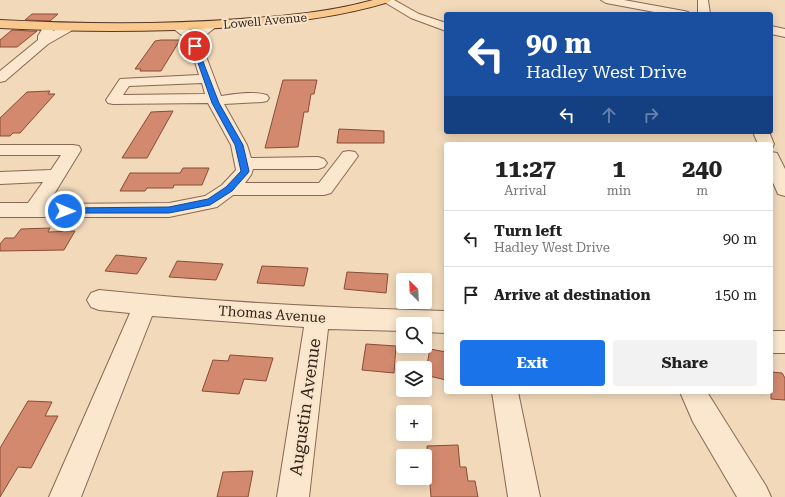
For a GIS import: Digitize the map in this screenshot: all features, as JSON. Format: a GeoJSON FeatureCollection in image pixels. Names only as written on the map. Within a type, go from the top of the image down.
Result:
{"type":"FeatureCollection","features":[{"type":"Feature","properties":{"kind":"main road","name":"Lowell Avenue"},"geometry":{"type":"LineString","coordinates":[[0,24],[67,28],[211,26],[326,15],[385,0]]}},
{"type":"Feature","properties":{"kind":"street"},"geometry":{"type":"LineString","coordinates":[[385,0],[415,16],[444,26]]}},
{"type":"Feature","properties":{"kind":"street"},"geometry":{"type":"LineString","coordinates":[[606,0],[642,11],[656,12]]}},
{"type":"Feature","properties":{"kind":"street"},"geometry":{"type":"LineString","coordinates":[[703,0],[704,12]]}},
{"type":"Feature","properties":{"kind":"street"},"geometry":{"type":"LineString","coordinates":[[195,43],[202,32],[211,26]]}},
{"type":"Feature","properties":{"kind":"street"},"geometry":{"type":"LineString","coordinates":[[44,41],[44,36],[50,27]]}},
{"type":"Feature","properties":{"kind":"street"},"geometry":{"type":"LineString","coordinates":[[2,213],[34,210],[169,210],[210,202],[229,189],[245,171],[239,145],[214,99],[195,43],[187,33],[177,27]]}},
{"type":"Feature","properties":{"kind":"street"},"geometry":{"type":"LineString","coordinates":[[0,78],[44,41],[67,28]]}},
{"type":"Feature","properties":{"kind":"street"},"geometry":{"type":"LineString","coordinates":[[773,30],[785,33]]}},
{"type":"Feature","properties":{"kind":"street"},"geometry":{"type":"LineString","coordinates":[[207,79],[125,82],[113,100],[262,98]]}},
{"type":"Feature","properties":{"kind":"street"},"geometry":{"type":"LineString","coordinates":[[0,150],[73,150],[34,210]]}},
{"type":"Feature","properties":{"kind":"street"},"geometry":{"type":"LineString","coordinates":[[229,189],[324,189],[349,156]]}},
{"type":"Feature","properties":{"kind":"street"},"geometry":{"type":"LineString","coordinates":[[773,162],[785,190]]}},
{"type":"Feature","properties":{"kind":"street"},"geometry":{"type":"LineString","coordinates":[[244,164],[318,163]]}},
{"type":"Feature","properties":{"kind":"street"},"geometry":{"type":"LineString","coordinates":[[0,178],[56,176]]}},
{"type":"Feature","properties":{"kind":"street","name":"Thomas Avenue"},"geometry":{"type":"LineString","coordinates":[[99,300],[181,309],[317,318],[444,322]]}},
{"type":"Feature","properties":{"kind":"street"},"geometry":{"type":"LineString","coordinates":[[65,497],[145,304]]}},
{"type":"Feature","properties":{"kind":"street","name":"Augustin Avenue"},"geometry":{"type":"LineString","coordinates":[[292,497],[317,318]]}},
{"type":"Feature","properties":{"kind":"street"},"geometry":{"type":"LineString","coordinates":[[773,342],[785,342]]}},
{"type":"Feature","properties":{"kind":"street"},"geometry":{"type":"LineString","coordinates":[[505,394],[524,497]]}},
{"type":"Feature","properties":{"kind":"street"},"geometry":{"type":"LineString","coordinates":[[694,394],[703,412],[755,497]]}},
{"type":"Feature","properties":{"kind":"building"},"geometry":{"type":"Polygon","coordinates":[[[32,14],[58,14],[50,21],[25,20],[32,14]]]}},
{"type":"Feature","properties":{"kind":"building"},"geometry":{"type":"Polygon","coordinates":[[[12,30],[37,31],[17,47],[0,47],[0,40],[12,30]]]}},
{"type":"Feature","properties":{"kind":"building"},"geometry":{"type":"Polygon","coordinates":[[[180,40],[161,71],[140,71],[141,69],[135,69],[155,41],[180,40]]]}},
{"type":"Feature","properties":{"kind":"building"},"geometry":{"type":"Polygon","coordinates":[[[283,80],[317,80],[314,94],[311,94],[308,112],[304,112],[298,147],[265,148],[283,80]]]}},
{"type":"Feature","properties":{"kind":"building"},"geometry":{"type":"Polygon","coordinates":[[[50,91],[48,94],[55,94],[20,133],[13,133],[10,136],[0,136],[0,118],[27,92],[50,91]]]}},
{"type":"Feature","properties":{"kind":"building"},"geometry":{"type":"Polygon","coordinates":[[[173,111],[147,158],[122,158],[151,112],[173,111]]]}},
{"type":"Feature","properties":{"kind":"building"},"geometry":{"type":"Polygon","coordinates":[[[339,129],[384,131],[384,143],[337,143],[339,129]]]}},
{"type":"Feature","properties":{"kind":"building"},"geometry":{"type":"Polygon","coordinates":[[[183,168],[209,168],[202,185],[174,185],[173,188],[147,188],[145,191],[120,191],[130,173],[180,173],[183,168]]]}},
{"type":"Feature","properties":{"kind":"building"},"geometry":{"type":"Polygon","coordinates":[[[50,228],[48,232],[75,231],[64,250],[0,251],[0,244],[5,238],[14,238],[21,229],[50,228]]]}},
{"type":"Feature","properties":{"kind":"building"},"geometry":{"type":"Polygon","coordinates":[[[116,255],[147,258],[137,274],[105,271],[116,255]]]}},
{"type":"Feature","properties":{"kind":"building"},"geometry":{"type":"Polygon","coordinates":[[[177,261],[223,264],[216,280],[169,277],[177,261]]]}},
{"type":"Feature","properties":{"kind":"building"},"geometry":{"type":"Polygon","coordinates":[[[262,266],[308,268],[304,286],[257,283],[262,266]]]}},
{"type":"Feature","properties":{"kind":"building"},"geometry":{"type":"Polygon","coordinates":[[[347,272],[388,274],[386,293],[344,289],[347,272]]]}},
{"type":"Feature","properties":{"kind":"building"},"geometry":{"type":"Polygon","coordinates":[[[366,344],[396,346],[394,373],[362,370],[366,344]]]}},
{"type":"Feature","properties":{"kind":"building"},"geometry":{"type":"Polygon","coordinates":[[[432,349],[444,352],[444,380],[432,377],[432,361],[428,361],[429,353],[432,353],[432,349]]]}},
{"type":"Feature","properties":{"kind":"building"},"geometry":{"type":"Polygon","coordinates":[[[230,355],[273,358],[266,381],[244,379],[239,394],[202,391],[213,360],[228,361],[230,355]]]}},
{"type":"Feature","properties":{"kind":"building"},"geometry":{"type":"Polygon","coordinates":[[[773,372],[782,373],[785,378],[785,400],[771,399],[771,394],[773,394],[773,372]]]}},
{"type":"Feature","properties":{"kind":"building"},"geometry":{"type":"Polygon","coordinates":[[[28,401],[52,402],[45,416],[58,416],[31,468],[18,467],[0,497],[0,448],[28,401]]]}},
{"type":"Feature","properties":{"kind":"building"},"geometry":{"type":"Polygon","coordinates":[[[458,445],[460,467],[466,467],[468,481],[475,481],[478,497],[431,497],[432,449],[427,449],[427,446],[458,445]]]}},
{"type":"Feature","properties":{"kind":"building"},"geometry":{"type":"Polygon","coordinates":[[[253,471],[248,497],[217,497],[223,472],[253,471]]]}},
{"type":"Feature","properties":{"kind":"route"},"geometry":{"type":"LineString","coordinates":[[65,211],[169,210],[210,202],[229,189],[245,171],[239,145],[216,103],[198,58],[195,46]]}}]}
